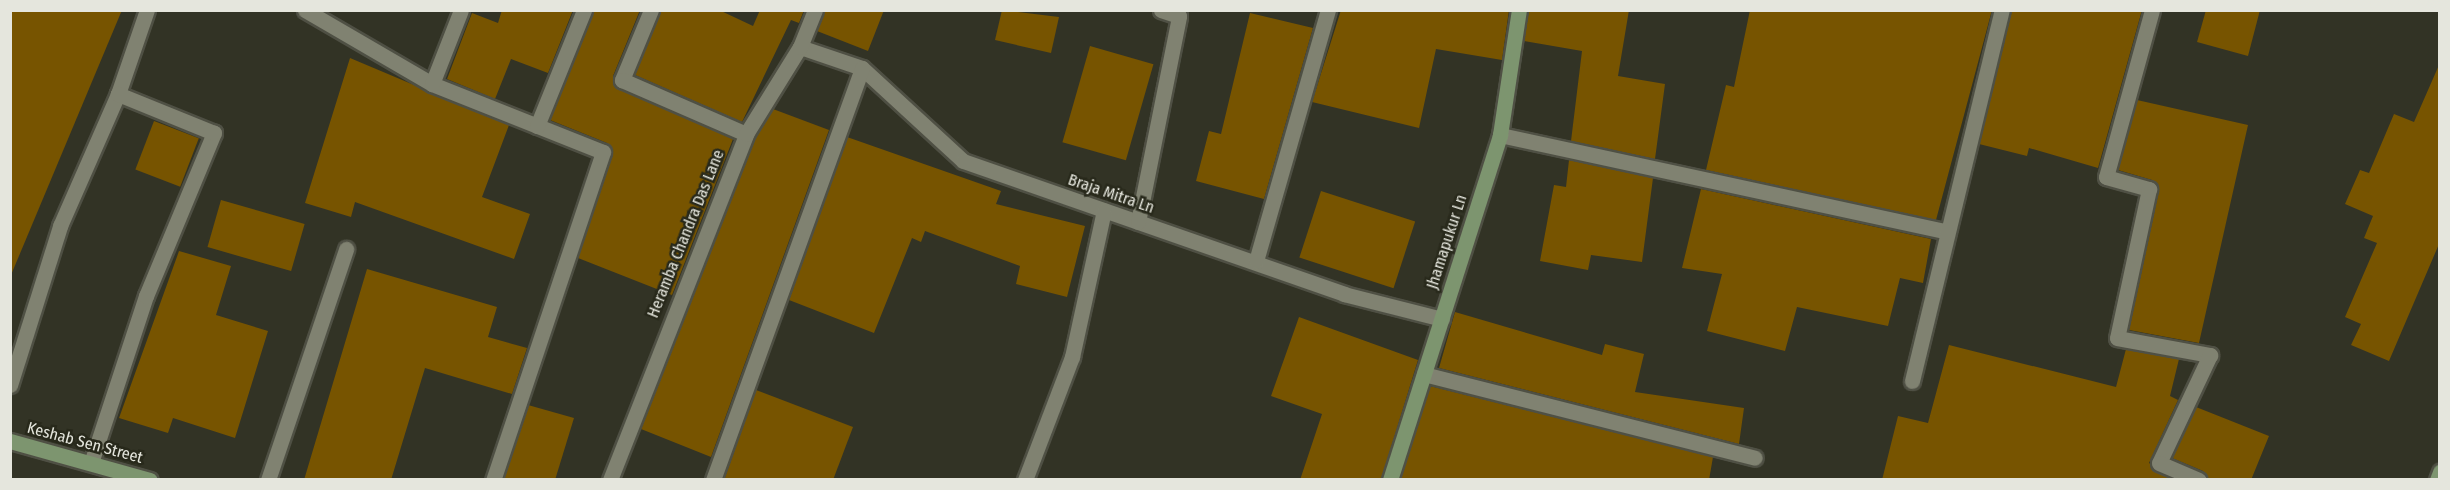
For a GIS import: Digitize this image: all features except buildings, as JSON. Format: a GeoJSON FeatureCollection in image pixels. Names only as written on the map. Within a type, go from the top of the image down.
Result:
{"type":"FeatureCollection","features":[{"type":"Feature","properties":{"kind":"street","name":"Jhamapukur Ln"},"geometry":{"type":"LineString","coordinates":[[1390,480],[1500,135],[1519,10]]}},
{"type":"Feature","properties":{"kind":"street","name":"Keshab Sen Street"},"geometry":{"type":"LineString","coordinates":[[10,441],[150,480]]}},
{"type":"Feature","properties":{"kind":"street"},"geometry":{"type":"LineString","coordinates":[[2437,480],[2439,472]]}},
{"type":"Feature","properties":{"kind":"lane"},"geometry":{"type":"LineString","coordinates":[[10,385],[60,226],[118,94],[147,10]]}},
{"type":"Feature","properties":{"kind":"lane"},"geometry":{"type":"LineString","coordinates":[[305,10],[432,84],[603,152],[493,480]]}},
{"type":"Feature","properties":{"kind":"lane"},"geometry":{"type":"LineString","coordinates":[[432,84],[461,10]]}},
{"type":"Feature","properties":{"kind":"lane"},"geometry":{"type":"LineString","coordinates":[[537,126],[584,10]]}},
{"type":"Feature","properties":{"kind":"lane"},"geometry":{"type":"LineString","coordinates":[[651,10],[622,80],[746,134]]}},
{"type":"Feature","properties":{"kind":"lane","name":"Heramba Chandra Das Lane"},"geometry":{"type":"LineString","coordinates":[[610,480],[746,134],[800,47],[815,10]]}},
{"type":"Feature","properties":{"kind":"lane"},"geometry":{"type":"LineString","coordinates":[[1138,222],[1179,16],[1161,10]]}},
{"type":"Feature","properties":{"kind":"lane"},"geometry":{"type":"LineString","coordinates":[[1256,261],[1328,10]]}},
{"type":"Feature","properties":{"kind":"lane"},"geometry":{"type":"LineString","coordinates":[[1912,381],[2001,10]]}},
{"type":"Feature","properties":{"kind":"lane"},"geometry":{"type":"LineString","coordinates":[[2152,10],[2106,177],[2149,189],[2117,338],[2210,355],[2159,463],[2165,480]]}},
{"type":"Feature","properties":{"kind":"lane","name":"Braja Mitra Ln"},"geometry":{"type":"LineString","coordinates":[[800,47],[862,68],[963,161],[1256,261],[1344,294],[1442,319]]}},
{"type":"Feature","properties":{"kind":"lane"},"geometry":{"type":"LineString","coordinates":[[713,480],[862,68]]}},
{"type":"Feature","properties":{"kind":"lane"},"geometry":{"type":"LineString","coordinates":[[91,463],[146,296],[214,133],[118,94]]}},
{"type":"Feature","properties":{"kind":"lane"},"geometry":{"type":"LineString","coordinates":[[1500,135],[1947,232]]}},
{"type":"Feature","properties":{"kind":"lane"},"geometry":{"type":"LineString","coordinates":[[1025,480],[1072,357],[1104,210]]}},
{"type":"Feature","properties":{"kind":"lane"},"geometry":{"type":"LineString","coordinates":[[268,480],[346,249]]}},
{"type":"Feature","properties":{"kind":"lane"},"geometry":{"type":"LineString","coordinates":[[1424,374],[1755,458]]}},
{"type":"Feature","properties":{"kind":"lane"},"geometry":{"type":"LineString","coordinates":[[2159,463],[2199,480]]}}]}
